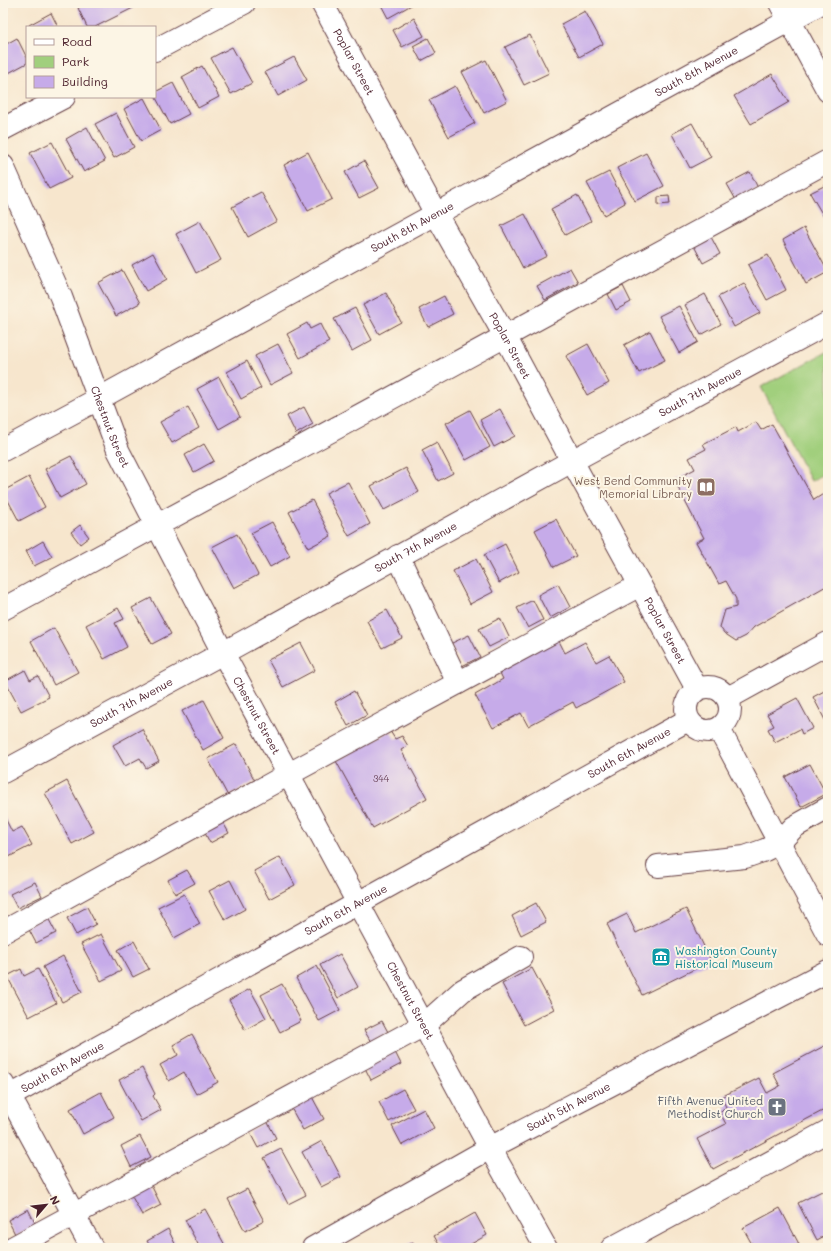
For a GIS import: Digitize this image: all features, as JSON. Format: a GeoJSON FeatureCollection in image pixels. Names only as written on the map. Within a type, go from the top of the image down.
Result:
{"type":"FeatureCollection","features":[{"type":"Feature","properties":{"kind":"street"},"geometry":{"type":"LineString","coordinates":[[156,49],[244,3]]}},
{"type":"Feature","properties":{"kind":"street","name":"Poplar Street"},"geometry":{"type":"LineString","coordinates":[[322,3],[697,689]]}},
{"type":"Feature","properties":{"kind":"street","name":"South 8th Avenue"},"geometry":{"type":"LineString","coordinates":[[3,450],[436,214],[785,12],[821,3]]}},
{"type":"Feature","properties":{"kind":"street"},"geometry":{"type":"LineString","coordinates":[[785,12],[828,91]]}},
{"type":"Feature","properties":{"kind":"street"},"geometry":{"type":"LineString","coordinates":[[3,129],[62,98]]}},
{"type":"Feature","properties":{"kind":"street"},"geometry":{"type":"LineString","coordinates":[[3,609],[828,161]]}},
{"type":"Feature","properties":{"kind":"street","name":"Chestnut Street"},"geometry":{"type":"LineString","coordinates":[[3,166],[61,296],[118,450],[223,653],[490,1148],[546,1248]]}},
{"type":"Feature","properties":{"kind":"street","name":"South 7th Avenue"},"geometry":{"type":"LineString","coordinates":[[3,772],[223,653],[572,460],[828,323]]}},
{"type":"Feature","properties":{"kind":"street"},"geometry":{"type":"LineString","coordinates":[[398,556],[458,683]]}},
{"type":"Feature","properties":{"kind":"street"},"geometry":{"type":"LineString","coordinates":[[3,932],[289,774],[640,585]]}},
{"type":"Feature","properties":{"kind":"street"},"geometry":{"type":"LineString","coordinates":[[728,698],[828,643]]}},
{"type":"Feature","properties":{"kind":"street"},"geometry":{"type":"LineString","coordinates":[[706,686],[714,687],[722,691],[728,698],[730,715],[726,723],[718,729],[710,731],[701,730],[688,720],[685,711],[686,702],[690,694],[697,689],[706,686]]}},
{"type":"Feature","properties":{"kind":"street","name":"South 6th Avenue"},"geometry":{"type":"LineString","coordinates":[[5,1094],[688,720]]}},
{"type":"Feature","properties":{"kind":"street"},"geometry":{"type":"LineString","coordinates":[[718,729],[828,935]]}},
{"type":"Feature","properties":{"kind":"street"},"geometry":{"type":"LineString","coordinates":[[658,866],[744,857],[765,850],[779,843],[794,827],[828,808]]}},
{"type":"Feature","properties":{"kind":"street"},"geometry":{"type":"LineString","coordinates":[[12,1248],[424,1024],[463,990],[521,958]]}},
{"type":"Feature","properties":{"kind":"street","name":"South 5th Avenue"},"geometry":{"type":"LineString","coordinates":[[313,1248],[490,1148],[828,971]]}},
{"type":"Feature","properties":{"kind":"street"},"geometry":{"type":"LineString","coordinates":[[5,1094],[92,1248]]}},
{"type":"Feature","properties":{"kind":"street"},"geometry":{"type":"LineString","coordinates":[[612,1248],[828,1131]]}},
{"type":"Feature","properties":{"kind":"green space"},"geometry":{"type":"Polygon","coordinates":[[[828,351],[828,472],[811,481],[761,387],[828,351]]]}},
{"type":"Feature","properties":{"kind":"building"},"geometry":{"type":"Polygon","coordinates":[[[88,3],[143,3],[97,26],[87,26],[78,8],[88,3]]]}},
{"type":"Feature","properties":{"kind":"building"},"geometry":{"type":"Polygon","coordinates":[[[380,3],[415,3],[388,18],[380,3]]]}},
{"type":"Feature","properties":{"kind":"building"},"geometry":{"type":"Polygon","coordinates":[[[585,11],[603,44],[579,57],[561,24],[585,11]]]}},
{"type":"Feature","properties":{"kind":"building"},"geometry":{"type":"Polygon","coordinates":[[[51,13],[58,26],[30,26],[51,13]]]}},
{"type":"Feature","properties":{"kind":"building"},"geometry":{"type":"Polygon","coordinates":[[[414,18],[424,36],[402,47],[393,30],[414,18]]]}},
{"type":"Feature","properties":{"kind":"building"},"geometry":{"type":"Polygon","coordinates":[[[530,35],[549,73],[524,85],[505,47],[530,35]]]}},
{"type":"Feature","properties":{"kind":"building"},"geometry":{"type":"Polygon","coordinates":[[[17,38],[26,56],[26,64],[3,76],[3,46],[17,38]]]}},
{"type":"Feature","properties":{"kind":"building"},"geometry":{"type":"Polygon","coordinates":[[[428,38],[436,53],[421,61],[413,46],[428,38]]]}},
{"type":"Feature","properties":{"kind":"building"},"geometry":{"type":"Polygon","coordinates":[[[232,47],[252,83],[231,94],[211,58],[232,47]]]}},
{"type":"Feature","properties":{"kind":"building"},"geometry":{"type":"Polygon","coordinates":[[[294,57],[307,80],[278,96],[265,72],[294,57]]]}},
{"type":"Feature","properties":{"kind":"building"},"geometry":{"type":"Polygon","coordinates":[[[486,60],[507,101],[484,113],[462,72],[486,60]]]}},
{"type":"Feature","properties":{"kind":"building"},"geometry":{"type":"Polygon","coordinates":[[[202,66],[219,97],[198,108],[182,77],[202,66]]]}},
{"type":"Feature","properties":{"kind":"building"},"geometry":{"type":"Polygon","coordinates":[[[772,74],[789,102],[751,124],[734,96],[772,74]]]}},
{"type":"Feature","properties":{"kind":"building"},"geometry":{"type":"Polygon","coordinates":[[[173,83],[189,114],[170,124],[156,98],[156,92],[173,83]]]}},
{"type":"Feature","properties":{"kind":"building"},"geometry":{"type":"Polygon","coordinates":[[[455,86],[475,123],[449,137],[429,100],[455,86]]]}},
{"type":"Feature","properties":{"kind":"building"},"geometry":{"type":"Polygon","coordinates":[[[144,98],[161,130],[141,141],[124,109],[144,98]]]}},
{"type":"Feature","properties":{"kind":"building"},"geometry":{"type":"Polygon","coordinates":[[[116,113],[134,147],[114,158],[95,124],[116,113]]]}},
{"type":"Feature","properties":{"kind":"building"},"geometry":{"type":"Polygon","coordinates":[[[692,123],[711,157],[690,168],[672,134],[692,123]]]}},
{"type":"Feature","properties":{"kind":"building"},"geometry":{"type":"Polygon","coordinates":[[[87,127],[105,161],[84,172],[66,139],[87,127]]]}},
{"type":"Feature","properties":{"kind":"building"},"geometry":{"type":"Polygon","coordinates":[[[52,142],[71,178],[49,189],[30,153],[52,142]]]}},
{"type":"Feature","properties":{"kind":"building"},"geometry":{"type":"Polygon","coordinates":[[[308,152],[332,199],[308,211],[284,165],[308,152]]]}},
{"type":"Feature","properties":{"kind":"building"},"geometry":{"type":"Polygon","coordinates":[[[646,153],[664,186],[635,201],[617,168],[646,153]]]}},
{"type":"Feature","properties":{"kind":"building"},"geometry":{"type":"Polygon","coordinates":[[[364,161],[379,188],[359,198],[345,172],[364,161]]]}},
{"type":"Feature","properties":{"kind":"building"},"geometry":{"type":"Polygon","coordinates":[[[609,172],[625,203],[604,215],[587,183],[609,172]]]}},
{"type":"Feature","properties":{"kind":"building"},"geometry":{"type":"Polygon","coordinates":[[[750,172],[758,188],[736,200],[727,184],[750,172]]]}},
{"type":"Feature","properties":{"kind":"building"},"geometry":{"type":"Polygon","coordinates":[[[828,184],[828,224],[810,193],[828,184]]]}},
{"type":"Feature","properties":{"kind":"building"},"geometry":{"type":"Polygon","coordinates":[[[261,192],[277,221],[248,237],[232,207],[261,192]]]}},
{"type":"Feature","properties":{"kind":"building"},"geometry":{"type":"Polygon","coordinates":[[[577,195],[591,221],[565,235],[551,209],[577,195]]]}},
{"type":"Feature","properties":{"kind":"building"},"geometry":{"type":"Polygon","coordinates":[[[669,196],[670,204],[658,205],[658,197],[669,196]]]}},
{"type":"Feature","properties":{"kind":"building"},"geometry":{"type":"Polygon","coordinates":[[[525,214],[547,256],[523,268],[501,226],[525,214]]]}},
{"type":"Feature","properties":{"kind":"building"},"geometry":{"type":"Polygon","coordinates":[[[200,221],[221,260],[196,273],[176,234],[200,221]]]}},
{"type":"Feature","properties":{"kind":"building"},"geometry":{"type":"Polygon","coordinates":[[[804,228],[828,272],[806,284],[783,240],[804,228]]]}},
{"type":"Feature","properties":{"kind":"building"},"geometry":{"type":"Polygon","coordinates":[[[711,237],[720,254],[703,263],[694,246],[711,237]]]}},
{"type":"Feature","properties":{"kind":"building"},"geometry":{"type":"Polygon","coordinates":[[[153,253],[167,279],[146,291],[132,265],[153,253]]]}},
{"type":"Feature","properties":{"kind":"building"},"geometry":{"type":"Polygon","coordinates":[[[768,255],[786,290],[767,300],[748,265],[768,255]]]}},
{"type":"Feature","properties":{"kind":"building"},"geometry":{"type":"Polygon","coordinates":[[[570,268],[578,282],[545,300],[537,286],[570,268]]]}},
{"type":"Feature","properties":{"kind":"building"},"geometry":{"type":"Polygon","coordinates":[[[122,270],[140,303],[116,316],[98,283],[122,270]]]}},
{"type":"Feature","properties":{"kind":"building"},"geometry":{"type":"Polygon","coordinates":[[[744,283],[760,313],[734,327],[718,297],[744,283]]]}},
{"type":"Feature","properties":{"kind":"building"},"geometry":{"type":"Polygon","coordinates":[[[623,286],[631,302],[616,310],[608,294],[623,286]]]}},
{"type":"Feature","properties":{"kind":"building"},"geometry":{"type":"Polygon","coordinates":[[[386,293],[401,322],[379,334],[363,305],[386,293]]]}},
{"type":"Feature","properties":{"kind":"building"},"geometry":{"type":"Polygon","coordinates":[[[705,294],[721,324],[701,335],[685,305],[705,294]]]}},
{"type":"Feature","properties":{"kind":"building"},"geometry":{"type":"Polygon","coordinates":[[[444,296],[453,314],[428,327],[419,309],[444,296]]]}},
{"type":"Feature","properties":{"kind":"building"},"geometry":{"type":"Polygon","coordinates":[[[679,306],[698,342],[679,353],[659,316],[679,306]]]}},
{"type":"Feature","properties":{"kind":"building"},"geometry":{"type":"Polygon","coordinates":[[[355,308],[372,340],[352,351],[334,319],[355,308]]]}},
{"type":"Feature","properties":{"kind":"building"},"geometry":{"type":"Polygon","coordinates":[[[307,323],[310,329],[320,324],[329,342],[300,358],[287,334],[307,323]]]}},
{"type":"Feature","properties":{"kind":"building"},"geometry":{"type":"Polygon","coordinates":[[[650,331],[665,360],[639,373],[624,345],[650,331]]]}},
{"type":"Feature","properties":{"kind":"building"},"geometry":{"type":"Polygon","coordinates":[[[278,344],[293,373],[270,385],[255,356],[278,344]]]}},
{"type":"Feature","properties":{"kind":"building"},"geometry":{"type":"Polygon","coordinates":[[[588,344],[609,383],[587,395],[566,356],[588,344]]]}},
{"type":"Feature","properties":{"kind":"building"},"geometry":{"type":"Polygon","coordinates":[[[247,361],[261,388],[241,399],[227,372],[247,361]]]}},
{"type":"Feature","properties":{"kind":"building"},"geometry":{"type":"Polygon","coordinates":[[[219,377],[240,417],[219,429],[197,389],[219,377]]]}},
{"type":"Feature","properties":{"kind":"building"},"geometry":{"type":"Polygon","coordinates":[[[188,407],[199,428],[172,443],[160,422],[188,407]]]}},
{"type":"Feature","properties":{"kind":"building"},"geometry":{"type":"Polygon","coordinates":[[[304,407],[313,424],[296,434],[287,416],[304,407]]]}},
{"type":"Feature","properties":{"kind":"building"},"geometry":{"type":"Polygon","coordinates":[[[500,409],[515,436],[494,447],[480,420],[500,409]]]}},
{"type":"Feature","properties":{"kind":"building"},"geometry":{"type":"Polygon","coordinates":[[[470,410],[490,447],[466,460],[446,423],[470,410]]]}},
{"type":"Feature","properties":{"kind":"building"},"geometry":{"type":"Polygon","coordinates":[[[756,422],[761,430],[772,424],[814,500],[828,491],[828,585],[754,627],[746,636],[736,641],[724,633],[720,627],[725,610],[736,607],[736,599],[726,581],[719,584],[696,542],[704,538],[674,480],[695,469],[689,458],[706,449],[703,444],[736,427],[738,432],[756,422]]]}},
{"type":"Feature","properties":{"kind":"building"},"geometry":{"type":"Polygon","coordinates":[[[437,442],[453,473],[438,481],[422,450],[437,442]]]}},
{"type":"Feature","properties":{"kind":"building"},"geometry":{"type":"Polygon","coordinates":[[[204,444],[214,461],[194,472],[185,455],[204,444]]]}},
{"type":"Feature","properties":{"kind":"building"},"geometry":{"type":"Polygon","coordinates":[[[71,456],[86,484],[60,498],[45,469],[71,456]]]}},
{"type":"Feature","properties":{"kind":"building"},"geometry":{"type":"Polygon","coordinates":[[[406,468],[419,492],[384,510],[371,486],[406,468]]]}},
{"type":"Feature","properties":{"kind":"building"},"geometry":{"type":"Polygon","coordinates":[[[29,477],[45,507],[19,521],[3,491],[29,477]]]}},
{"type":"Feature","properties":{"kind":"building"},"geometry":{"type":"Polygon","coordinates":[[[348,482],[370,524],[349,536],[326,493],[348,482]]]}},
{"type":"Feature","properties":{"kind":"building"},"geometry":{"type":"Polygon","coordinates":[[[312,500],[331,536],[308,548],[289,512],[312,500]]]}},
{"type":"Feature","properties":{"kind":"building"},"geometry":{"type":"Polygon","coordinates":[[[556,519],[576,556],[554,567],[535,530],[556,519]]]}},
{"type":"Feature","properties":{"kind":"building"},"geometry":{"type":"Polygon","coordinates":[[[272,522],[290,556],[270,567],[251,533],[272,522]]]}},
{"type":"Feature","properties":{"kind":"building"},"geometry":{"type":"Polygon","coordinates":[[[80,525],[89,537],[80,544],[71,532],[80,525]]]}},
{"type":"Feature","properties":{"kind":"building"},"geometry":{"type":"Polygon","coordinates":[[[237,534],[258,575],[234,588],[212,547],[237,534]]]}},
{"type":"Feature","properties":{"kind":"building"},"geometry":{"type":"Polygon","coordinates":[[[43,541],[52,557],[34,566],[26,551],[43,541]]]}},
{"type":"Feature","properties":{"kind":"building"},"geometry":{"type":"Polygon","coordinates":[[[505,544],[519,572],[499,583],[484,555],[505,544]]]}},
{"type":"Feature","properties":{"kind":"building"},"geometry":{"type":"Polygon","coordinates":[[[476,559],[493,592],[470,604],[453,571],[476,559]]]}},
{"type":"Feature","properties":{"kind":"building"},"geometry":{"type":"Polygon","coordinates":[[[558,584],[570,607],[550,618],[538,595],[558,584]]]}},
{"type":"Feature","properties":{"kind":"building"},"geometry":{"type":"Polygon","coordinates":[[[151,598],[171,634],[152,644],[132,608],[151,598]]]}},
{"type":"Feature","properties":{"kind":"building"},"geometry":{"type":"Polygon","coordinates":[[[533,600],[543,620],[528,628],[517,608],[533,600]]]}},
{"type":"Feature","properties":{"kind":"building"},"geometry":{"type":"Polygon","coordinates":[[[118,608],[124,619],[115,623],[127,647],[104,659],[86,625],[118,608]]]}},
{"type":"Feature","properties":{"kind":"building"},"geometry":{"type":"Polygon","coordinates":[[[387,610],[402,638],[382,648],[367,621],[387,610]]]}},
{"type":"Feature","properties":{"kind":"building"},"geometry":{"type":"Polygon","coordinates":[[[500,618],[509,637],[489,647],[479,629],[500,618]]]}},
{"type":"Feature","properties":{"kind":"building"},"geometry":{"type":"Polygon","coordinates":[[[54,628],[78,672],[54,685],[31,641],[54,628]]]}},
{"type":"Feature","properties":{"kind":"building"},"geometry":{"type":"Polygon","coordinates":[[[469,635],[480,657],[462,666],[450,644],[469,635]]]}},
{"type":"Feature","properties":{"kind":"building"},"geometry":{"type":"Polygon","coordinates":[[[557,637],[565,653],[585,642],[596,662],[609,655],[624,682],[576,708],[573,702],[528,726],[521,713],[493,728],[475,695],[503,679],[498,669],[557,637]]]}},
{"type":"Feature","properties":{"kind":"building"},"geometry":{"type":"Polygon","coordinates":[[[301,643],[315,670],[283,687],[268,660],[301,643]]]}},
{"type":"Feature","properties":{"kind":"building"},"geometry":{"type":"Polygon","coordinates":[[[25,670],[30,680],[38,676],[49,697],[21,711],[5,681],[25,670]]]}},
{"type":"Feature","properties":{"kind":"building"},"geometry":{"type":"Polygon","coordinates":[[[828,689],[828,718],[825,720],[813,697],[828,689]]]}},
{"type":"Feature","properties":{"kind":"building"},"geometry":{"type":"Polygon","coordinates":[[[354,691],[367,715],[348,726],[335,702],[354,691]]]}},
{"type":"Feature","properties":{"kind":"building"},"geometry":{"type":"Polygon","coordinates":[[[797,698],[813,728],[802,734],[800,729],[775,742],[768,729],[774,726],[767,714],[797,698]]]}},
{"type":"Feature","properties":{"kind":"building"},"geometry":{"type":"Polygon","coordinates":[[[204,700],[224,738],[203,750],[182,711],[204,700]]]}},
{"type":"Feature","properties":{"kind":"building"},"geometry":{"type":"Polygon","coordinates":[[[142,729],[159,761],[146,768],[140,758],[125,766],[113,745],[142,729]]]}},
{"type":"Feature","properties":{"kind":"building"},"geometry":{"type":"Polygon","coordinates":[[[390,731],[395,739],[402,736],[408,746],[401,750],[427,798],[373,828],[336,761],[390,731]]]}},
{"type":"Feature","properties":{"kind":"building"},"geometry":{"type":"Polygon","coordinates":[[[236,744],[255,781],[228,796],[208,759],[236,744]]]}},
{"type":"Feature","properties":{"kind":"building"},"geometry":{"type":"Polygon","coordinates":[[[810,764],[826,794],[801,807],[785,777],[810,764]]]}},
{"type":"Feature","properties":{"kind":"building"},"geometry":{"type":"Polygon","coordinates":[[[67,781],[94,832],[72,844],[45,793],[67,781]]]}},
{"type":"Feature","properties":{"kind":"building"},"geometry":{"type":"Polygon","coordinates":[[[3,814],[12,832],[22,827],[32,845],[3,860],[3,814]]]}},
{"type":"Feature","properties":{"kind":"building"},"geometry":{"type":"Polygon","coordinates":[[[221,819],[229,833],[210,843],[203,829],[221,819]]]}},
{"type":"Feature","properties":{"kind":"building"},"geometry":{"type":"Polygon","coordinates":[[[280,857],[295,885],[269,899],[254,871],[280,857]]]}},
{"type":"Feature","properties":{"kind":"building"},"geometry":{"type":"Polygon","coordinates":[[[187,870],[195,883],[175,894],[168,880],[187,870]]]}},
{"type":"Feature","properties":{"kind":"building"},"geometry":{"type":"Polygon","coordinates":[[[230,880],[245,909],[225,920],[209,891],[230,880]]]}},
{"type":"Feature","properties":{"kind":"building"},"geometry":{"type":"Polygon","coordinates":[[[35,882],[42,896],[17,908],[10,894],[35,882]]]}},
{"type":"Feature","properties":{"kind":"building"},"geometry":{"type":"Polygon","coordinates":[[[184,894],[200,924],[174,938],[158,907],[184,894]]]}},
{"type":"Feature","properties":{"kind":"building"},"geometry":{"type":"Polygon","coordinates":[[[536,903],[546,922],[521,935],[512,916],[536,903]]]}},
{"type":"Feature","properties":{"kind":"building"},"geometry":{"type":"Polygon","coordinates":[[[87,907],[96,924],[76,935],[67,918],[87,907]]]}},
{"type":"Feature","properties":{"kind":"building"},"geometry":{"type":"Polygon","coordinates":[[[686,909],[711,961],[642,995],[607,924],[627,914],[636,933],[686,909]]]}},
{"type":"Feature","properties":{"kind":"building"},"geometry":{"type":"Polygon","coordinates":[[[47,916],[56,933],[36,943],[27,926],[47,916]]]}},
{"type":"Feature","properties":{"kind":"building"},"geometry":{"type":"Polygon","coordinates":[[[101,934],[121,971],[101,981],[81,944],[101,934]]]}},
{"type":"Feature","properties":{"kind":"building"},"geometry":{"type":"Polygon","coordinates":[[[134,941],[149,969],[133,977],[118,950],[134,941]]]}},
{"type":"Feature","properties":{"kind":"building"},"geometry":{"type":"Polygon","coordinates":[[[340,954],[358,987],[338,998],[320,965],[340,954]]]}},
{"type":"Feature","properties":{"kind":"building"},"geometry":{"type":"Polygon","coordinates":[[[63,956],[82,992],[62,1002],[43,967],[63,956]]]}},
{"type":"Feature","properties":{"kind":"building"},"geometry":{"type":"Polygon","coordinates":[[[317,966],[340,1010],[319,1021],[296,978],[317,966]]]}},
{"type":"Feature","properties":{"kind":"building"},"geometry":{"type":"Polygon","coordinates":[[[532,968],[554,1009],[524,1025],[502,984],[532,968]]]}},
{"type":"Feature","properties":{"kind":"building"},"geometry":{"type":"Polygon","coordinates":[[[21,969],[24,976],[38,969],[56,1003],[29,1017],[7,976],[21,969]]]}},
{"type":"Feature","properties":{"kind":"building"},"geometry":{"type":"Polygon","coordinates":[[[282,984],[301,1021],[280,1032],[261,995],[282,984]]]}},
{"type":"Feature","properties":{"kind":"building"},"geometry":{"type":"Polygon","coordinates":[[[250,989],[266,1018],[245,1030],[229,1000],[250,989]]]}},
{"type":"Feature","properties":{"kind":"building"},"geometry":{"type":"Polygon","coordinates":[[[382,1021],[388,1032],[371,1042],[364,1030],[382,1021]]]}},
{"type":"Feature","properties":{"kind":"building"},"geometry":{"type":"Polygon","coordinates":[[[192,1034],[218,1082],[196,1094],[184,1072],[169,1081],[160,1065],[178,1055],[173,1045],[192,1034]]]}},
{"type":"Feature","properties":{"kind":"building","name":"Fifth Avenue United Methodist Church"},"geometry":{"type":"Polygon","coordinates":[[[828,1044],[828,1108],[713,1169],[697,1139],[726,1124],[720,1113],[726,1107],[721,1097],[759,1078],[767,1093],[780,1086],[773,1073],[828,1044]]]}},
{"type":"Feature","properties":{"kind":"building"},"geometry":{"type":"Polygon","coordinates":[[[393,1048],[401,1064],[371,1080],[363,1064],[393,1048]]]}},
{"type":"Feature","properties":{"kind":"building"},"geometry":{"type":"Polygon","coordinates":[[[142,1068],[155,1094],[153,1096],[161,1110],[141,1121],[119,1080],[142,1068]]]}},
{"type":"Feature","properties":{"kind":"building"},"geometry":{"type":"Polygon","coordinates":[[[403,1089],[414,1109],[389,1122],[379,1102],[403,1089]]]}},
{"type":"Feature","properties":{"kind":"building"},"geometry":{"type":"Polygon","coordinates":[[[101,1092],[114,1117],[83,1134],[70,1109],[101,1092]]]}},
{"type":"Feature","properties":{"kind":"building"},"geometry":{"type":"Polygon","coordinates":[[[311,1095],[324,1119],[303,1130],[290,1106],[311,1095]]]}},
{"type":"Feature","properties":{"kind":"building"},"geometry":{"type":"Polygon","coordinates":[[[424,1109],[434,1128],[402,1145],[392,1126],[424,1109]]]}},
{"type":"Feature","properties":{"kind":"building"},"geometry":{"type":"Polygon","coordinates":[[[267,1121],[276,1138],[258,1148],[249,1131],[267,1121]]]}},
{"type":"Feature","properties":{"kind":"building"},"geometry":{"type":"Polygon","coordinates":[[[140,1136],[151,1157],[131,1167],[121,1146],[140,1136]]]}},
{"type":"Feature","properties":{"kind":"building"},"geometry":{"type":"Polygon","coordinates":[[[322,1141],[341,1177],[321,1187],[302,1152],[322,1141]]]}},
{"type":"Feature","properties":{"kind":"building"},"geometry":{"type":"Polygon","coordinates":[[[281,1149],[306,1195],[288,1204],[264,1158],[281,1149]]]}},
{"type":"Feature","properties":{"kind":"building"},"geometry":{"type":"Polygon","coordinates":[[[151,1185],[161,1205],[142,1215],[131,1195],[151,1185]]]}},
{"type":"Feature","properties":{"kind":"building"},"geometry":{"type":"Polygon","coordinates":[[[247,1189],[264,1221],[245,1231],[228,1199],[247,1189]]]}},
{"type":"Feature","properties":{"kind":"building"},"geometry":{"type":"Polygon","coordinates":[[[822,1191],[828,1203],[828,1234],[817,1240],[798,1203],[822,1191]]]}},
{"type":"Feature","properties":{"kind":"building"},"geometry":{"type":"Polygon","coordinates":[[[780,1208],[799,1244],[792,1248],[754,1248],[743,1228],[780,1208]]]}},
{"type":"Feature","properties":{"kind":"building"},"geometry":{"type":"Polygon","coordinates":[[[28,1209],[36,1225],[16,1236],[8,1220],[28,1209]]]}},
{"type":"Feature","properties":{"kind":"building"},"geometry":{"type":"Polygon","coordinates":[[[205,1209],[226,1247],[200,1248],[185,1220],[205,1209]]]}},
{"type":"Feature","properties":{"kind":"building"},"geometry":{"type":"Polygon","coordinates":[[[475,1213],[487,1235],[464,1248],[441,1248],[434,1236],[475,1213]]]}},
{"type":"Feature","properties":{"kind":"building"},"geometry":{"type":"Polygon","coordinates":[[[168,1229],[177,1248],[151,1248],[147,1241],[168,1229]]]}},
{"type":"Feature","properties":{"kind":"building"},"geometry":{"type":"Polygon","coordinates":[[[413,1242],[416,1248],[402,1248],[413,1242]]]}},
{"type":"Feature","properties":{"kind":"place","name":"West Bend Community Memorial Library"},"geometry":{"type":"Point","coordinates":[706,487]}},
{"type":"Feature","properties":{"kind":"place","name":"Washington County Historical Museum"},"geometry":{"type":"Point","coordinates":[661,957]}},
{"type":"Feature","properties":{"kind":"place","name":"Fifth Avenue United Methodist Church"},"geometry":{"type":"Point","coordinates":[777,1107]}}]}
